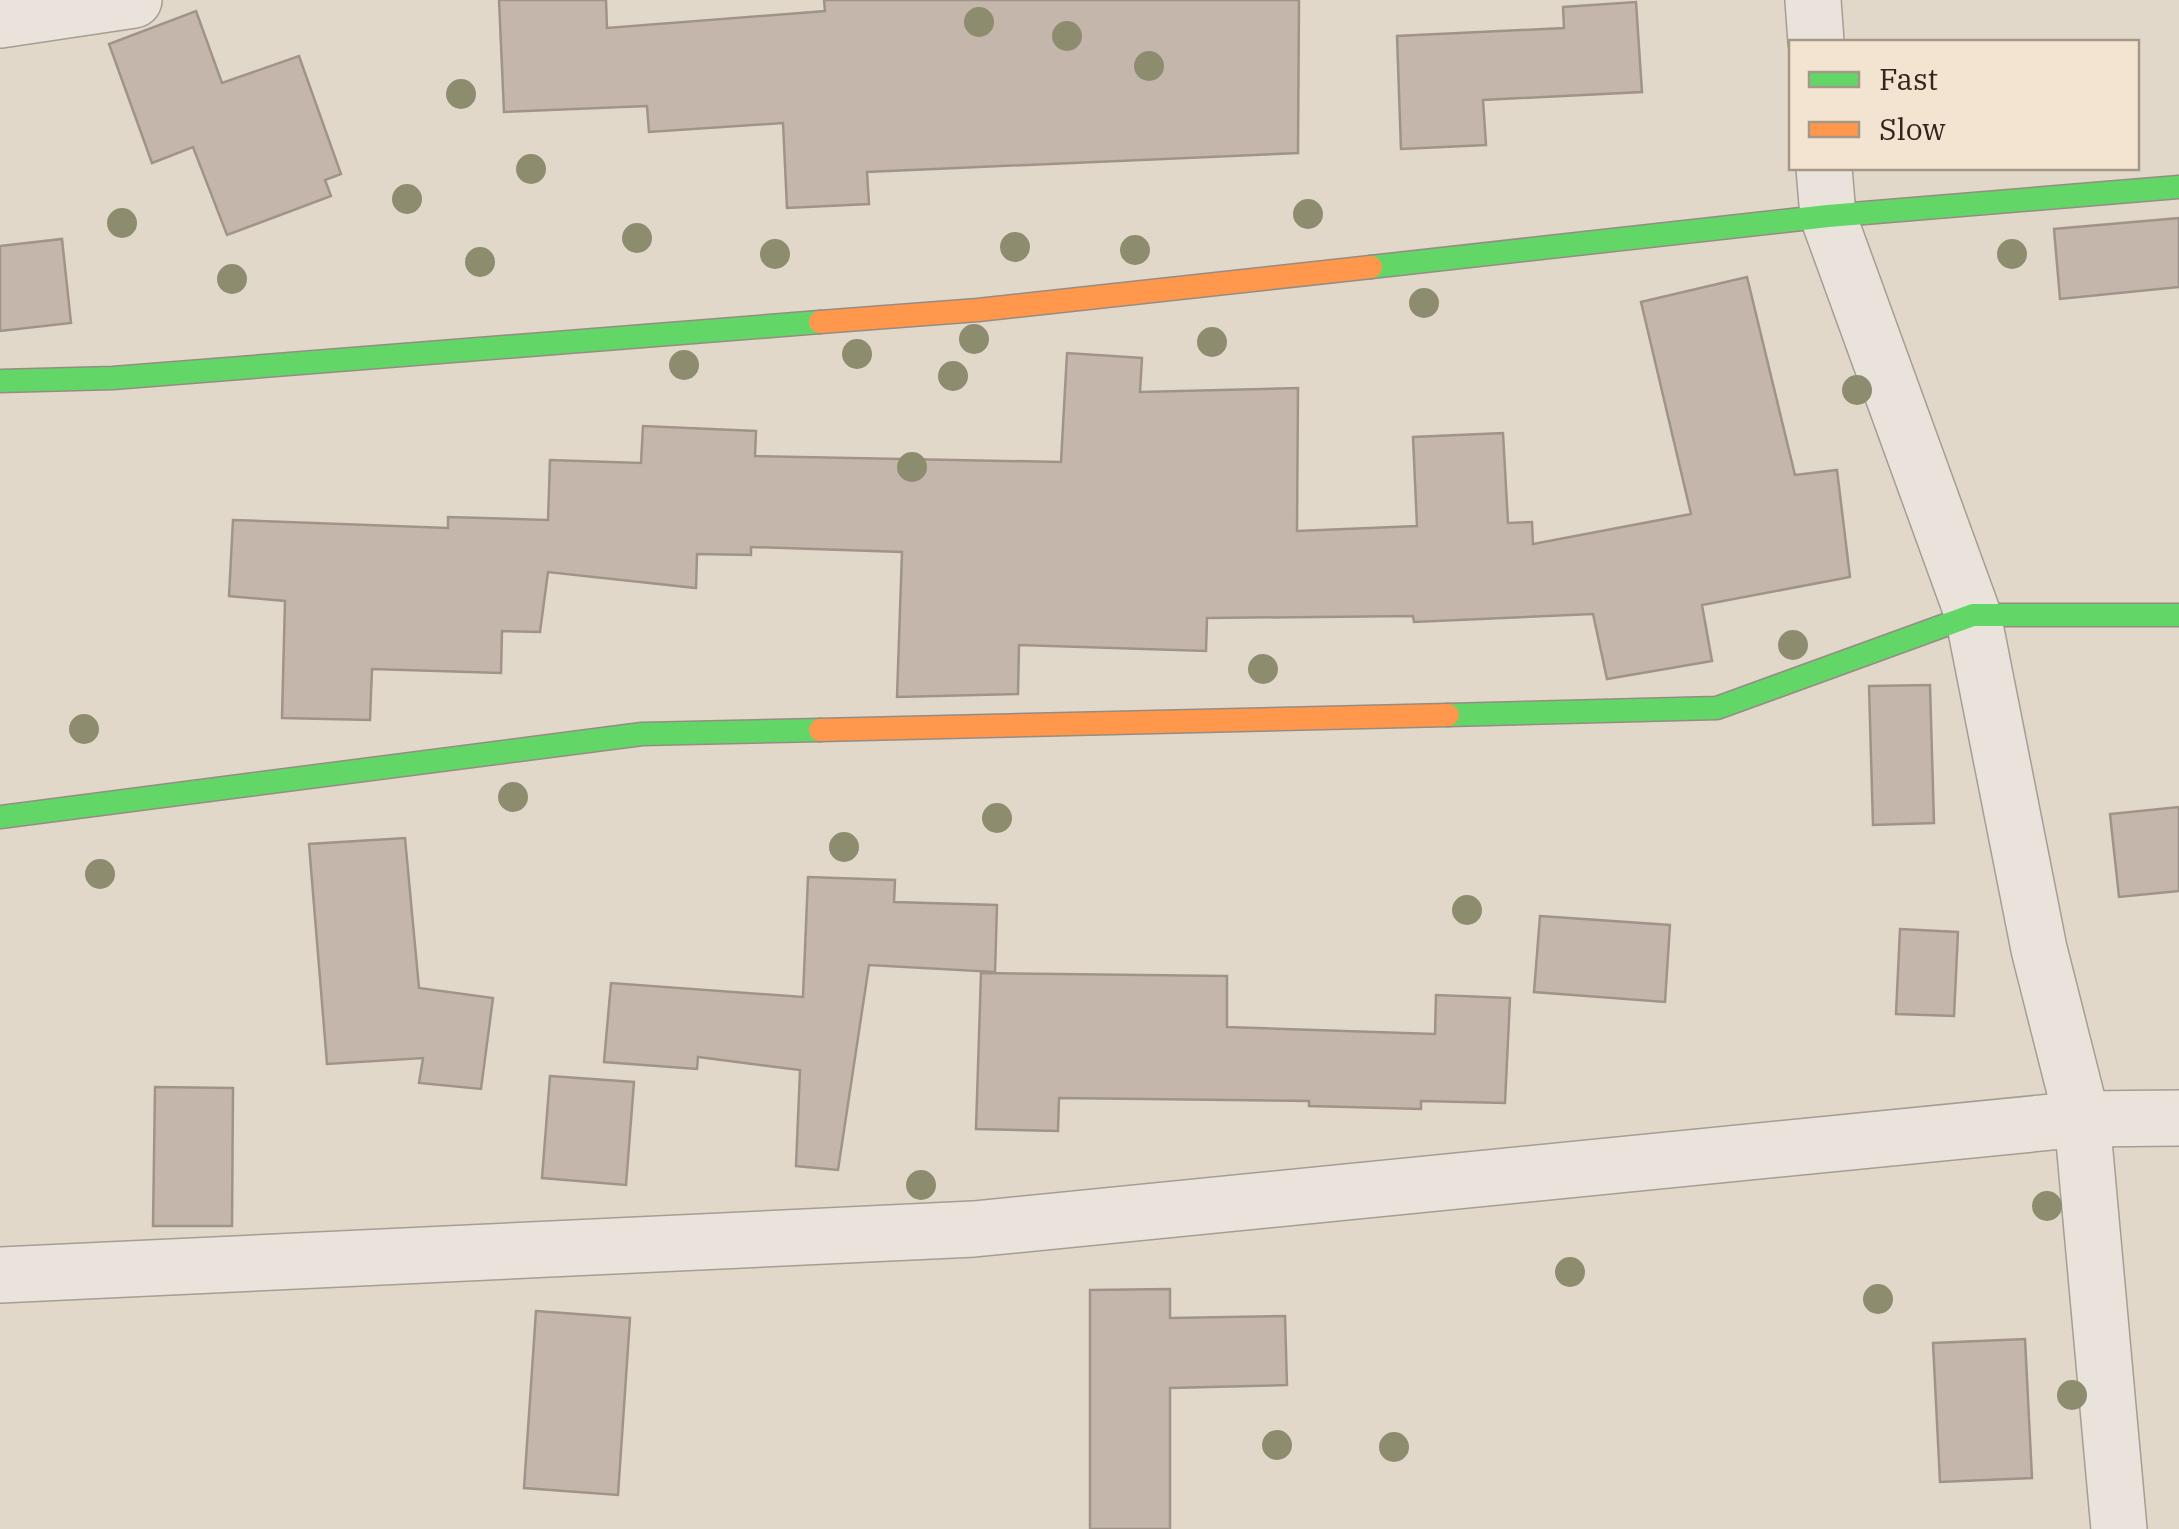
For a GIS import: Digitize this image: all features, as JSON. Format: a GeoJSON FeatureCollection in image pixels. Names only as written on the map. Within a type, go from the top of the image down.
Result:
{"type":"FeatureCollection","features":[{"type":"Feature","properties":{"kind":"street"},"geometry":{"type":"LineString","coordinates":[[0,20],[134,0]]}},
{"type":"Feature","properties":{"kind":"street"},"geometry":{"type":"LineString","coordinates":[[1813,0],[1816,40]]}},
{"type":"Feature","properties":{"kind":"street"},"geometry":{"type":"LineString","coordinates":[[0,381],[112,378],[978,310],[1826,192],[2179,187]]}},
{"type":"Feature","properties":{"kind":"street"},"geometry":{"type":"LineString","coordinates":[[1826,192],[1973,615],[2039,949],[2082,1119],[2119,1529]]}},
{"type":"Feature","properties":{"kind":"street"},"geometry":{"type":"LineString","coordinates":[[0,817],[642,734],[1717,708],[1973,615],[2179,615]]}},
{"type":"Feature","properties":{"kind":"street"},"geometry":{"type":"LineString","coordinates":[[0,1275],[974,1229],[2082,1119],[2179,1118]]}},
{"type":"Feature","properties":{"kind":"building"},"geometry":{"type":"Polygon","coordinates":[[[499,0],[606,0],[607,28],[825,11],[824,0],[1299,0],[1298,153],[867,172],[869,204],[787,208],[783,123],[649,132],[647,106],[504,112],[499,0]]]}},
{"type":"Feature","properties":{"kind":"building"},"geometry":{"type":"Polygon","coordinates":[[[1636,2],[1642,92],[1483,100],[1486,145],[1401,149],[1397,36],[1564,28],[1563,7],[1636,2]]]}},
{"type":"Feature","properties":{"kind":"building"},"geometry":{"type":"Polygon","coordinates":[[[196,11],[222,83],[299,56],[341,174],[325,180],[331,196],[227,235],[193,147],[152,163],[109,44],[196,11]]]}},
{"type":"Feature","properties":{"kind":"building"},"geometry":{"type":"Polygon","coordinates":[[[2179,218],[2179,287],[2060,299],[2054,229],[2179,218]]]}},
{"type":"Feature","properties":{"kind":"building"},"geometry":{"type":"Polygon","coordinates":[[[62,239],[71,323],[0,331],[0,246],[62,239]]]}},
{"type":"Feature","properties":{"kind":"building"},"geometry":{"type":"Polygon","coordinates":[[[1747,277],[1795,475],[1837,470],[1850,577],[1702,605],[1712,661],[1607,679],[1593,614],[1414,622],[1413,616],[1207,618],[1206,651],[1019,645],[1018,694],[897,697],[902,552],[751,547],[751,555],[697,554],[696,588],[548,572],[540,632],[502,631],[501,673],[372,669],[370,720],[282,718],[285,601],[229,596],[233,520],[448,528],[448,517],[548,520],[550,460],[641,463],[643,426],[756,431],[755,456],[1061,462],[1067,353],[1142,358],[1140,392],[1298,388],[1297,531],[1417,526],[1413,437],[1503,433],[1508,523],[1532,522],[1533,544],[1691,514],[1641,302],[1747,277]]]}},
{"type":"Feature","properties":{"kind":"building"},"geometry":{"type":"Polygon","coordinates":[[[1930,685],[1934,823],[1873,825],[1869,686],[1930,685]]]}},
{"type":"Feature","properties":{"kind":"building"},"geometry":{"type":"Polygon","coordinates":[[[2179,807],[2179,891],[2119,897],[2110,814],[2179,807]]]}},
{"type":"Feature","properties":{"kind":"building"},"geometry":{"type":"Polygon","coordinates":[[[405,838],[419,988],[493,998],[481,1089],[419,1083],[423,1058],[327,1064],[309,844],[405,838]]]}},
{"type":"Feature","properties":{"kind":"building"},"geometry":{"type":"Polygon","coordinates":[[[808,877],[895,880],[894,902],[997,905],[995,972],[869,965],[838,1170],[796,1166],[800,1070],[698,1057],[697,1069],[604,1062],[611,983],[803,997],[808,877]]]}},
{"type":"Feature","properties":{"kind":"building"},"geometry":{"type":"Polygon","coordinates":[[[1540,916],[1670,925],[1665,1002],[1534,992],[1540,916]]]}},
{"type":"Feature","properties":{"kind":"building"},"geometry":{"type":"Polygon","coordinates":[[[1900,929],[1958,932],[1954,1016],[1896,1014],[1900,929]]]}},
{"type":"Feature","properties":{"kind":"building"},"geometry":{"type":"Polygon","coordinates":[[[981,973],[1227,976],[1227,1027],[1435,1034],[1436,995],[1510,998],[1505,1103],[1421,1101],[1421,1109],[1309,1106],[1309,1101],[1059,1098],[1058,1131],[976,1129],[981,973]]]}},
{"type":"Feature","properties":{"kind":"building"},"geometry":{"type":"Polygon","coordinates":[[[550,1076],[634,1082],[626,1185],[542,1178],[550,1076]]]}},
{"type":"Feature","properties":{"kind":"building"},"geometry":{"type":"Polygon","coordinates":[[[155,1087],[233,1088],[232,1226],[153,1226],[155,1087]]]}},
{"type":"Feature","properties":{"kind":"building"},"geometry":{"type":"Polygon","coordinates":[[[1170,1289],[1170,1318],[1285,1316],[1287,1385],[1170,1388],[1170,1529],[1090,1529],[1090,1290],[1170,1289]]]}},
{"type":"Feature","properties":{"kind":"building"},"geometry":{"type":"Polygon","coordinates":[[[536,1311],[630,1318],[618,1495],[524,1488],[536,1311]]]}},
{"type":"Feature","properties":{"kind":"building"},"geometry":{"type":"Polygon","coordinates":[[[2025,1339],[2032,1478],[1940,1482],[1933,1343],[2025,1339]]]}},
{"type":"Feature","properties":{"kind":"traffic: fast"},"geometry":{"type":"LineString","coordinates":[[1371,267],[1828,216],[2179,187]]}},
{"type":"Feature","properties":{"kind":"traffic: fast"},"geometry":{"type":"LineString","coordinates":[[0,381],[113,378],[820,322]]}},
{"type":"Feature","properties":{"kind":"traffic: fast"},"geometry":{"type":"LineString","coordinates":[[1448,715],[1717,708],[1973,615],[2179,615]]}},
{"type":"Feature","properties":{"kind":"traffic: fast"},"geometry":{"type":"LineString","coordinates":[[0,817],[642,734],[820,730]]}},
{"type":"Feature","properties":{"kind":"traffic: slow"},"geometry":{"type":"LineString","coordinates":[[820,322],[978,310],[1371,267]]}},
{"type":"Feature","properties":{"kind":"traffic: slow"},"geometry":{"type":"LineString","coordinates":[[820,730],[1448,715]]}}]}
